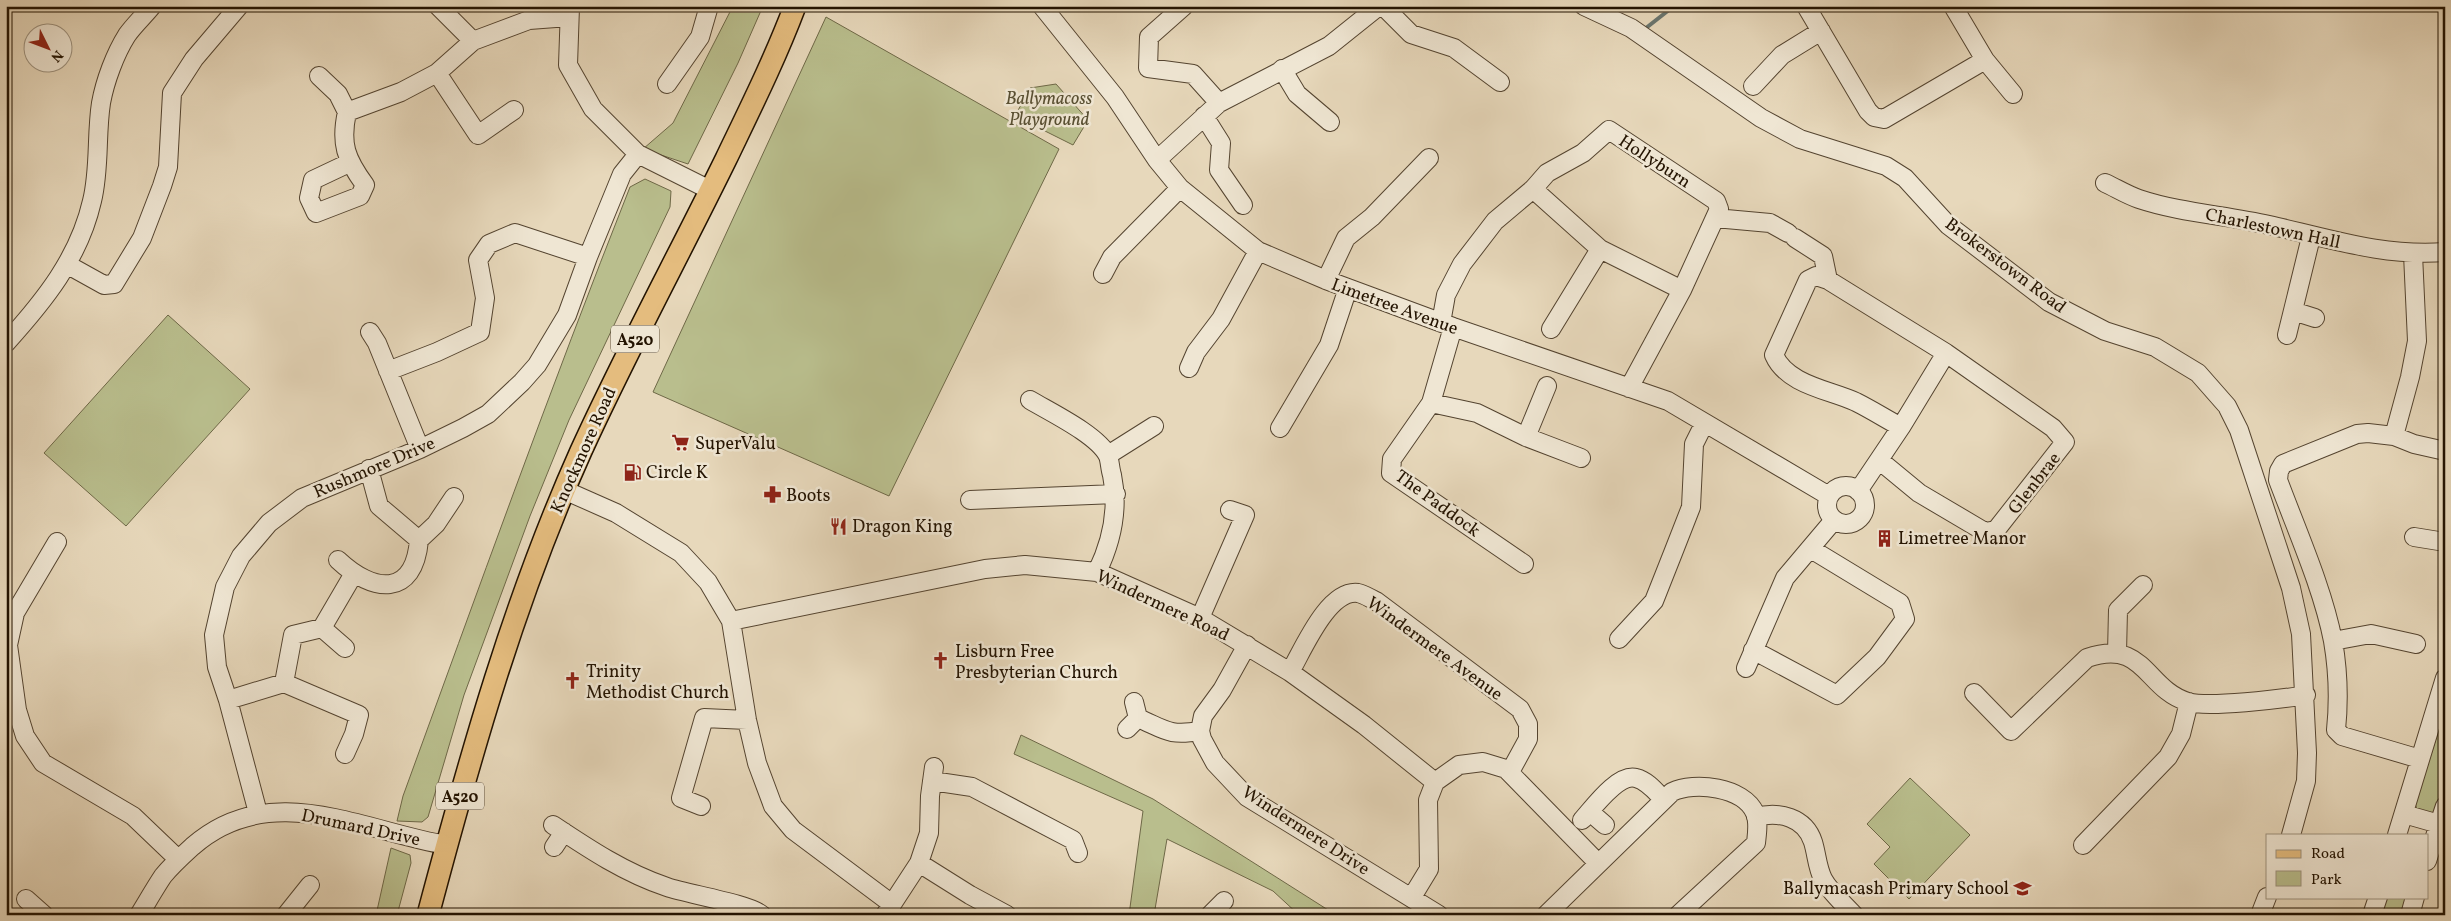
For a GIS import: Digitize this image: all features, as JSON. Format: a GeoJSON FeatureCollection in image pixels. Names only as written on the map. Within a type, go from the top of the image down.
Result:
{"type":"FeatureCollection","features":[{"type":"Feature","properties":{"kind":"main road","name":"Knockmore Road"},"geometry":{"type":"LineString","coordinates":[[428,915],[486,704],[511,628],[564,490],[621,367],[773,61],[795,6]]}},
{"type":"Feature","properties":{"kind":"street"},"geometry":{"type":"LineString","coordinates":[[6,343],[34,311],[68,265],[92,201],[101,102],[110,73],[127,35],[152,6]]}},
{"type":"Feature","properties":{"kind":"street"},"geometry":{"type":"LineString","coordinates":[[68,265],[104,285],[110,286],[114,284],[142,238],[168,167],[172,93],[194,59],[239,6]]}},
{"type":"Feature","properties":{"kind":"street"},"geometry":{"type":"LineString","coordinates":[[438,6],[473,41]]}},
{"type":"Feature","properties":{"kind":"street"},"geometry":{"type":"LineString","coordinates":[[666,84],[700,37],[710,6]]}},
{"type":"Feature","properties":{"kind":"street","name":"Limetree Avenue"},"geometry":{"type":"LineString","coordinates":[[1043,6],[1115,97],[1157,160],[1180,188],[1258,251],[1326,280],[1447,325],[1668,401],[1704,424],[1829,496]]}},
{"type":"Feature","properties":{"kind":"street"},"geometry":{"type":"LineString","coordinates":[[1184,6],[1148,37],[1148,68],[1193,74],[1219,103]]}},
{"type":"Feature","properties":{"kind":"street"},"geometry":{"type":"LineString","coordinates":[[1157,160],[1219,103],[1329,46],[1379,6]]}},
{"type":"Feature","properties":{"kind":"street"},"geometry":{"type":"LineString","coordinates":[[1383,6],[1412,34],[1454,48],[1500,82]]}},
{"type":"Feature","properties":{"kind":"street","name":"Brokerstown Road"},"geometry":{"type":"LineString","coordinates":[[1584,6],[1631,28],[1761,118],[1800,139],[1886,166],[1905,178],[1948,225],[2049,302],[2105,331],[2155,347],[2198,373],[2227,406],[2239,430],[2299,615],[2306,695],[2306,781],[2290,834]]}},
{"type":"Feature","properties":{"kind":"street"},"geometry":{"type":"LineString","coordinates":[[1806,6],[1868,111],[1874,117],[1884,119],[1985,60]]}},
{"type":"Feature","properties":{"kind":"street"},"geometry":{"type":"LineString","coordinates":[[1953,6],[1985,60],[2013,94]]}},
{"type":"Feature","properties":{"kind":"street"},"geometry":{"type":"LineString","coordinates":[[347,112],[401,92],[437,73],[473,41],[529,20],[570,12],[568,65],[593,108],[638,154],[710,190]]}},
{"type":"Feature","properties":{"kind":"street"},"geometry":{"type":"LineString","coordinates":[[1753,86],[1782,55],[1821,31]]}},
{"type":"Feature","properties":{"kind":"street"},"geometry":{"type":"LineString","coordinates":[[1282,69],[1297,94],[1330,122]]}},
{"type":"Feature","properties":{"kind":"street"},"geometry":{"type":"LineString","coordinates":[[437,73],[478,135],[514,110]]}},
{"type":"Feature","properties":{"kind":"street"},"geometry":{"type":"LineString","coordinates":[[319,76],[338,94],[347,112],[342,133],[349,163]]}},
{"type":"Feature","properties":{"kind":"street"},"geometry":{"type":"LineString","coordinates":[[1204,116],[1221,142],[1219,170],[1243,205]]}},
{"type":"Feature","properties":{"kind":"street","name":"Hollyburn"},"geometry":{"type":"LineString","coordinates":[[1447,325],[1446,295],[1462,264],[1495,221],[1533,189],[1547,173],[1584,153],[1609,130],[1716,201],[1720,209],[1715,218]]}},
{"type":"Feature","properties":{"kind":"street","name":"Rushmore Drive"},"geometry":{"type":"LineString","coordinates":[[258,813],[228,700],[217,667],[214,635],[225,587],[241,556],[269,523],[302,498],[420,449],[488,414],[529,375],[567,315],[622,174],[638,154]]}},
{"type":"Feature","properties":{"kind":"street"},"geometry":{"type":"LineString","coordinates":[[1326,280],[1346,238],[1372,217],[1429,158]]}},
{"type":"Feature","properties":{"kind":"street","name":"Charlestown Hall"},"geometry":{"type":"LineString","coordinates":[[2105,183],[2138,198],[2177,208],[2270,225],[2362,248],[2413,254],[2445,252]]}},
{"type":"Feature","properties":{"kind":"street"},"geometry":{"type":"LineString","coordinates":[[1103,274],[1112,257],[1180,188]]}},
{"type":"Feature","properties":{"kind":"street"},"geometry":{"type":"LineString","coordinates":[[1533,189],[1600,249],[1682,290]]}},
{"type":"Feature","properties":{"kind":"street"},"geometry":{"type":"LineString","coordinates":[[1630,388],[1682,290],[1715,218],[1770,223],[1823,256],[1828,280]]}},
{"type":"Feature","properties":{"kind":"street"},"geometry":{"type":"LineString","coordinates":[[388,371],[438,352],[480,332],[486,298],[478,260],[489,244],[515,233],[588,258]]}},
{"type":"Feature","properties":{"kind":"street"},"geometry":{"type":"LineString","coordinates":[[2287,335],[2311,236]]}},
{"type":"Feature","properties":{"kind":"street"},"geometry":{"type":"LineString","coordinates":[[1551,329],[1600,249]]}},
{"type":"Feature","properties":{"kind":"street"},"geometry":{"type":"LineString","coordinates":[[1189,368],[1196,352],[1221,319],[1258,251]]}},
{"type":"Feature","properties":{"kind":"street"},"geometry":{"type":"LineString","coordinates":[[2394,436],[2410,378],[2417,341],[2413,254]]}},
{"type":"Feature","properties":{"kind":"street"},"geometry":{"type":"LineString","coordinates":[[1828,280],[1816,276],[1808,280],[1774,356],[1779,367],[1814,387],[1856,402],[1901,427]]}},
{"type":"Feature","properties":{"kind":"street","name":"Glenbrae"},"geometry":{"type":"LineString","coordinates":[[1828,280],[1946,354],[2053,428],[2065,442],[1996,530],[1985,532],[1919,494],[1879,460]]}},
{"type":"Feature","properties":{"kind":"street"},"geometry":{"type":"LineString","coordinates":[[1280,428],[1329,345],[1348,288]]}},
{"type":"Feature","properties":{"kind":"street"},"geometry":{"type":"LineString","coordinates":[[2293,311],[2316,318]]}},
{"type":"Feature","properties":{"kind":"street","name":"The Paddock"},"geometry":{"type":"LineString","coordinates":[[1447,325],[1431,404],[1392,458],[1391,473],[1524,564]]}},
{"type":"Feature","properties":{"kind":"street"},"geometry":{"type":"LineString","coordinates":[[370,332],[420,449]]}},
{"type":"Feature","properties":{"kind":"street"},"geometry":{"type":"LineString","coordinates":[[1858,491],[1901,427],[1946,354]]}},
{"type":"Feature","properties":{"kind":"street"},"geometry":{"type":"LineString","coordinates":[[1526,437],[1547,386]]}},
{"type":"Feature","properties":{"kind":"street"},"geometry":{"type":"LineString","coordinates":[[1030,400],[1082,430],[1108,455],[1116,494],[1113,527],[1106,553],[1097,572]]}},
{"type":"Feature","properties":{"kind":"street"},"geometry":{"type":"LineString","coordinates":[[1431,404],[1476,413],[1526,437],[1581,458]]}},
{"type":"Feature","properties":{"kind":"street"},"geometry":{"type":"LineString","coordinates":[[1620,639],[1654,601],[1691,507],[1694,444],[1704,424]]}},
{"type":"Feature","properties":{"kind":"street"},"geometry":{"type":"LineString","coordinates":[[1108,455],[1154,426]]}},
{"type":"Feature","properties":{"kind":"street"},"geometry":{"type":"LineString","coordinates":[[2420,760],[2342,736],[2336,730],[2338,703],[2333,641],[2312,571],[2278,480],[2278,472],[2284,464],[2357,434],[2394,436],[2414,444],[2445,451]]}},
{"type":"Feature","properties":{"kind":"street"},"geometry":{"type":"LineString","coordinates":[[369,469],[379,506],[419,540]]}},
{"type":"Feature","properties":{"kind":"street"},"geometry":{"type":"LineString","coordinates":[[1842,487],[1853,488],[1858,491],[1864,500],[1865,506],[1860,517],[1856,521],[1844,524],[1834,520],[1827,509],[1829,496],[1842,487]]}},
{"type":"Feature","properties":{"kind":"street"},"geometry":{"type":"LineString","coordinates":[[564,490],[616,513],[681,553],[708,582],[731,621],[747,720],[757,763],[773,806],[793,830],[888,909],[919,864],[929,833],[933,774],[972,787],[1077,842]]}},
{"type":"Feature","properties":{"kind":"street"},"geometry":{"type":"LineString","coordinates":[[970,500],[1116,494]]}},
{"type":"Feature","properties":{"kind":"street"},"geometry":{"type":"LineString","coordinates":[[338,560],[353,575],[378,585],[395,584],[408,573],[418,555],[419,540],[436,524],[454,497]]}},
{"type":"Feature","properties":{"kind":"street"},"geometry":{"type":"LineString","coordinates":[[1200,618],[1245,515],[1230,510]]}},
{"type":"Feature","properties":{"kind":"street"},"geometry":{"type":"LineString","coordinates":[[1746,668],[1784,578],[1811,549],[1834,520]]}},
{"type":"Feature","properties":{"kind":"street"},"geometry":{"type":"LineString","coordinates":[[2414,537],[2445,542]]}},
{"type":"Feature","properties":{"kind":"street"},"geometry":{"type":"LineString","coordinates":[[57,542],[14,613],[8,645],[12,710],[25,736],[44,763],[133,816],[178,859]]}},
{"type":"Feature","properties":{"kind":"street"},"geometry":{"type":"LineString","coordinates":[[1753,650],[1837,695],[1877,657],[1905,619],[1900,603],[1811,549]]}},
{"type":"Feature","properties":{"kind":"street","name":"Windermere Road"},"geometry":{"type":"LineString","coordinates":[[731,621],[985,569],[1025,565],[1097,572],[1200,618],[1247,645],[1290,672],[1364,725],[1435,782]]}},
{"type":"Feature","properties":{"kind":"street"},"geometry":{"type":"LineString","coordinates":[[284,683],[293,635],[322,628],[353,575]]}},
{"type":"Feature","properties":{"kind":"street"},"geometry":{"type":"LineString","coordinates":[[2117,653],[2118,610],[2143,585]]}},
{"type":"Feature","properties":{"kind":"street","name":"Windermere Avenue"},"geometry":{"type":"LineString","coordinates":[[1290,672],[1327,609],[1336,600],[1345,595],[1358,594],[1376,601],[1520,710],[1528,724],[1528,739],[1510,772]]}},
{"type":"Feature","properties":{"kind":"street"},"geometry":{"type":"LineString","coordinates":[[322,628],[345,648]]}},
{"type":"Feature","properties":{"kind":"street"},"geometry":{"type":"LineString","coordinates":[[2333,641],[2378,634],[2416,644]]}},
{"type":"Feature","properties":{"kind":"street"},"geometry":{"type":"LineString","coordinates":[[1133,716],[1164,732],[1177,734],[1200,731],[1202,716],[1222,690],[1247,645]]}},
{"type":"Feature","properties":{"kind":"street"},"geometry":{"type":"LineString","coordinates":[[1974,693],[2011,731],[2087,658],[2104,652],[2128,656],[2167,690],[2189,702],[2210,703],[2306,695]]}},
{"type":"Feature","properties":{"kind":"street"},"geometry":{"type":"LineString","coordinates":[[2397,834],[2445,678]]}},
{"type":"Feature","properties":{"kind":"street"},"geometry":{"type":"LineString","coordinates":[[228,700],[284,683],[358,715],[354,734],[345,754]]}},
{"type":"Feature","properties":{"kind":"street"},"geometry":{"type":"LineString","coordinates":[[2083,845],[2168,757],[2180,734],[2189,702]]}},
{"type":"Feature","properties":{"kind":"street"},"geometry":{"type":"LineString","coordinates":[[701,806],[681,798],[704,718],[747,720]]}},
{"type":"Feature","properties":{"kind":"street","name":"Windermere Drive"},"geometry":{"type":"LineString","coordinates":[[1200,731],[1202,739],[1215,763],[1247,797],[1412,897],[1438,915]]}},
{"type":"Feature","properties":{"kind":"street"},"geometry":{"type":"LineString","coordinates":[[1412,897],[1429,868],[1428,800],[1435,782],[1459,765],[1483,762],[1506,768],[1598,864]]}},
{"type":"Feature","properties":{"kind":"street"},"geometry":{"type":"LineString","coordinates":[[1605,826],[1586,816],[1609,790],[1624,779],[1635,777],[1647,783],[1664,800]]}},
{"type":"Feature","properties":{"kind":"street"},"geometry":{"type":"LineString","coordinates":[[1546,915],[1672,792],[1684,786],[1706,787],[1735,793],[1748,802],[1757,822],[1756,843],[1678,915]]}},
{"type":"Feature","properties":{"kind":"street"},"geometry":{"type":"LineString","coordinates":[[2428,858],[2445,806]]}},
{"type":"Feature","properties":{"kind":"street","name":"Drumard Drive"},"geometry":{"type":"LineString","coordinates":[[147,912],[164,876],[178,859],[206,834],[235,820],[258,813],[288,811],[336,818],[446,845]]}},
{"type":"Feature","properties":{"kind":"street"},"geometry":{"type":"LineString","coordinates":[[1757,822],[1766,814],[1781,815],[1797,820],[1810,832],[1816,860],[1824,880],[1854,915]]}},
{"type":"Feature","properties":{"kind":"street"},"geometry":{"type":"LineString","coordinates":[[2404,814],[2439,824]]}},
{"type":"Feature","properties":{"kind":"street"},"geometry":{"type":"LineString","coordinates":[[554,847],[559,829],[606,860],[665,886],[740,906],[762,915]]}},
{"type":"Feature","properties":{"kind":"street"},"geometry":{"type":"LineString","coordinates":[[919,864],[970,895],[1008,915]]}},
{"type":"Feature","properties":{"kind":"street"},"geometry":{"type":"LineString","coordinates":[[286,915],[310,885]]}},
{"type":"Feature","properties":{"kind":"street"},"geometry":{"type":"LineString","coordinates":[[2260,915],[2267,898]]}},
{"type":"Feature","properties":{"kind":"street"},"geometry":{"type":"LineString","coordinates":[[2372,915],[2378,898]]}},
{"type":"Feature","properties":{"kind":"street"},"geometry":{"type":"LineString","coordinates":[[2410,915],[2415,898]]}},
{"type":"Feature","properties":{"kind":"street"},"geometry":{"type":"LineString","coordinates":[[26,899],[44,915]]}},
{"type":"Feature","properties":{"kind":"street"},"geometry":{"type":"LineString","coordinates":[[1210,915],[1224,901]]}},
{"type":"Feature","properties":{"kind":"green space"},"geometry":{"type":"Polygon","coordinates":[[[733,6],[763,6],[738,63],[688,164],[643,149],[673,123],[733,6]]]}},
{"type":"Feature","properties":{"kind":"green space"},"geometry":{"type":"Polygon","coordinates":[[[826,17],[1059,149],[889,496],[653,392],[826,17]]]}},
{"type":"Feature","properties":{"kind":"green space","name":"Ballymacoss Playground"},"geometry":{"type":"Polygon","coordinates":[[[1056,84],[1088,120],[1073,145],[1015,116],[1030,88],[1056,84]]]}},
{"type":"Feature","properties":{"kind":"green space"},"geometry":{"type":"Polygon","coordinates":[[[645,179],[671,191],[670,207],[569,420],[530,516],[464,695],[428,817],[422,822],[397,821],[403,796],[458,644],[600,263],[630,187],[645,179]]]}},
{"type":"Feature","properties":{"kind":"green space"},"geometry":{"type":"Polygon","coordinates":[[[168,315],[250,389],[126,526],[44,453],[168,315]]]}},
{"type":"Feature","properties":{"kind":"green space"},"geometry":{"type":"Polygon","coordinates":[[[2445,711],[2445,781],[2436,812],[2428,814],[2418,811],[2415,804],[2445,711]]]}},
{"type":"Feature","properties":{"kind":"green space"},"geometry":{"type":"Polygon","coordinates":[[[1021,735],[1153,799],[1336,915],[1299,915],[1273,891],[1167,839],[1154,915],[1129,915],[1143,811],[1014,754],[1021,735]]]}},
{"type":"Feature","properties":{"kind":"green space"},"geometry":{"type":"Polygon","coordinates":[[[1910,778],[1970,835],[1909,899],[1874,864],[1890,847],[1867,824],[1910,778]]]}},
{"type":"Feature","properties":{"kind":"green space"},"geometry":{"type":"Polygon","coordinates":[[[391,848],[410,855],[411,863],[397,915],[376,915],[391,848]]]}},
{"type":"Feature","properties":{"kind":"green space"},"geometry":{"type":"Polygon","coordinates":[[[2386,898],[2411,898],[2405,915],[2381,915],[2386,898]]]}},
{"type":"Feature","properties":{"kind":"waterway"},"geometry":{"type":"LineString","coordinates":[[1646,28],[1674,6]]}},
{"type":"Feature","properties":{"kind":"place","name":"SuperValu"},"geometry":{"type":"Point","coordinates":[681,443]}},
{"type":"Feature","properties":{"kind":"place","name":"Circle K"},"geometry":{"type":"Point","coordinates":[632,472]}},
{"type":"Feature","properties":{"kind":"place","name":"Boots"},"geometry":{"type":"Point","coordinates":[772,495]}},
{"type":"Feature","properties":{"kind":"place","name":"Dragon King"},"geometry":{"type":"Point","coordinates":[838,526]}},
{"type":"Feature","properties":{"kind":"place","name":"Limetree Manor"},"geometry":{"type":"Point","coordinates":[1884,538]}},
{"type":"Feature","properties":{"kind":"place","name":"Lisburn Free Presbyterian Church"},"geometry":{"type":"Point","coordinates":[941,661]}},
{"type":"Feature","properties":{"kind":"place","name":"Trinity Methodist Church"},"geometry":{"type":"Point","coordinates":[572,681]}},
{"type":"Feature","properties":{"kind":"place","name":"Ballymacash Primary School"},"geometry":{"type":"Point","coordinates":[2023,888]}}]}
